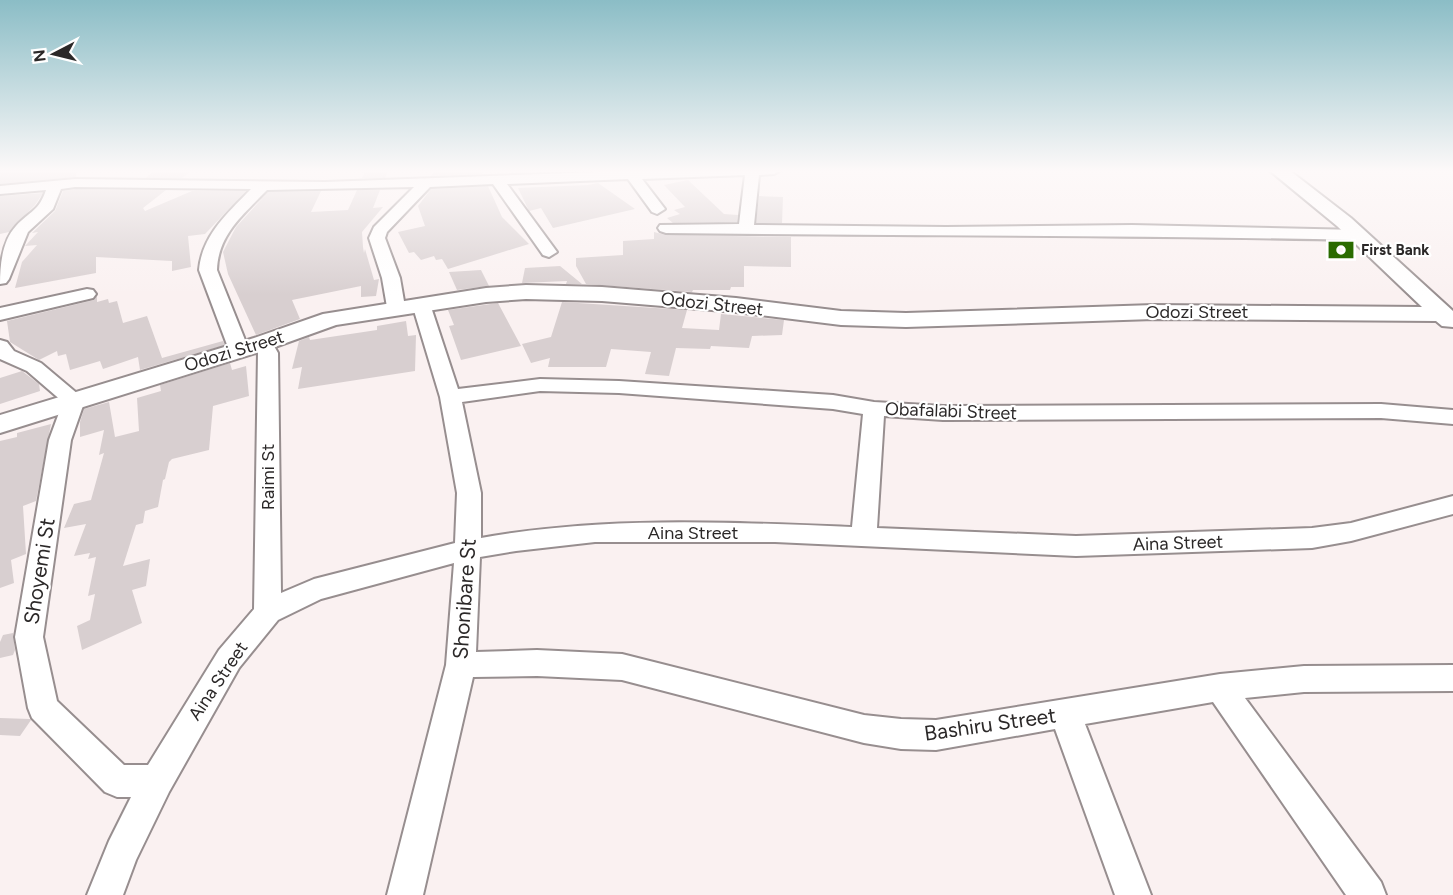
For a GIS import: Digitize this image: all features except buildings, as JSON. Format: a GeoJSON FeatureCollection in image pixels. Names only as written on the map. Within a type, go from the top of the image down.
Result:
{"type":"FeatureCollection","features":[{"type":"Feature","properties":{"kind":"main road"},"geometry":{"type":"LineString","coordinates":[[1332,212],[1449,315]]}},
{"type":"Feature","properties":{"kind":"main road"},"geometry":{"type":"LineString","coordinates":[[1345,212],[1449,315]]}},
{"type":"Feature","properties":{"kind":"main road","name":"Odozi Street"},"geometry":{"type":"LineString","coordinates":[[0,424],[331,320],[396,307],[486,295],[526,292],[602,294],[736,305],[842,318],[906,320],[1155,312],[1449,315]]}},
{"type":"Feature","properties":{"kind":"street"},"geometry":{"type":"LineString","coordinates":[[0,279],[21,230],[42,212]]}},
{"type":"Feature","properties":{"kind":"street"},"geometry":{"type":"LineString","coordinates":[[237,212],[213,243],[207,258],[208,270],[239,350]]}},
{"type":"Feature","properties":{"kind":"street"},"geometry":{"type":"LineString","coordinates":[[396,307],[391,278],[377,238],[380,230],[398,212]]}},
{"type":"Feature","properties":{"kind":"street"},"geometry":{"type":"LineString","coordinates":[[520,212],[549,252]]}},
{"type":"Feature","properties":{"kind":"street"},"geometry":{"type":"LineString","coordinates":[[746,228],[748,212]]}},
{"type":"Feature","properties":{"kind":"street"},"geometry":{"type":"LineString","coordinates":[[666,228],[946,232],[1131,230],[1359,236]]}},
{"type":"Feature","properties":{"kind":"street"},"geometry":{"type":"LineString","coordinates":[[0,314],[87,294]]}},
{"type":"Feature","properties":{"kind":"street","name":"Shonibare St"},"geometry":{"type":"LineString","coordinates":[[405,895],[461,665],[468,550],[469,493],[450,397],[421,304]]}},
{"type":"Feature","properties":{"kind":"street","name":"Raimi St"},"geometry":{"type":"LineString","coordinates":[[263,343],[268,353],[268,612]]}},
{"type":"Feature","properties":{"kind":"street"},"geometry":{"type":"LineString","coordinates":[[0,346],[7,355],[34,367],[74,400]]}},
{"type":"Feature","properties":{"kind":"street","name":"Obafalabi Street"},"geometry":{"type":"LineString","coordinates":[[450,397],[552,385],[619,387],[833,402],[874,409],[943,413],[1381,411],[1453,417]]}},
{"type":"Feature","properties":{"kind":"street","name":"Shoyemi St"},"geometry":{"type":"LineString","coordinates":[[74,400],[60,440],[29,637],[43,708],[117,781],[157,782]]}},
{"type":"Feature","properties":{"kind":"street"},"geometry":{"type":"LineString","coordinates":[[864,537],[874,409]]}},
{"type":"Feature","properties":{"kind":"street","name":"Aina Street"},"geometry":{"type":"LineString","coordinates":[[105,895],[121,853],[157,782],[229,659],[268,612],[314,590],[468,550],[516,541],[595,533],[775,533],[1076,546],[1312,538],[1351,532],[1453,505]]}},
{"type":"Feature","properties":{"kind":"street","name":"Bashiru Street"},"geometry":{"type":"LineString","coordinates":[[461,665],[537,663],[622,667],[864,729],[901,734],[936,735],[1220,687],[1304,678],[1453,678]]}},
{"type":"Feature","properties":{"kind":"street"},"geometry":{"type":"LineString","coordinates":[[1220,687],[1368,895]]}},
{"type":"Feature","properties":{"kind":"street"},"geometry":{"type":"LineString","coordinates":[[1065,713],[1133,895]]}},
{"type":"Feature","properties":{"kind":"place","name":"First Bank"},"geometry":{"type":"Point","coordinates":[1341,250]}}]}
